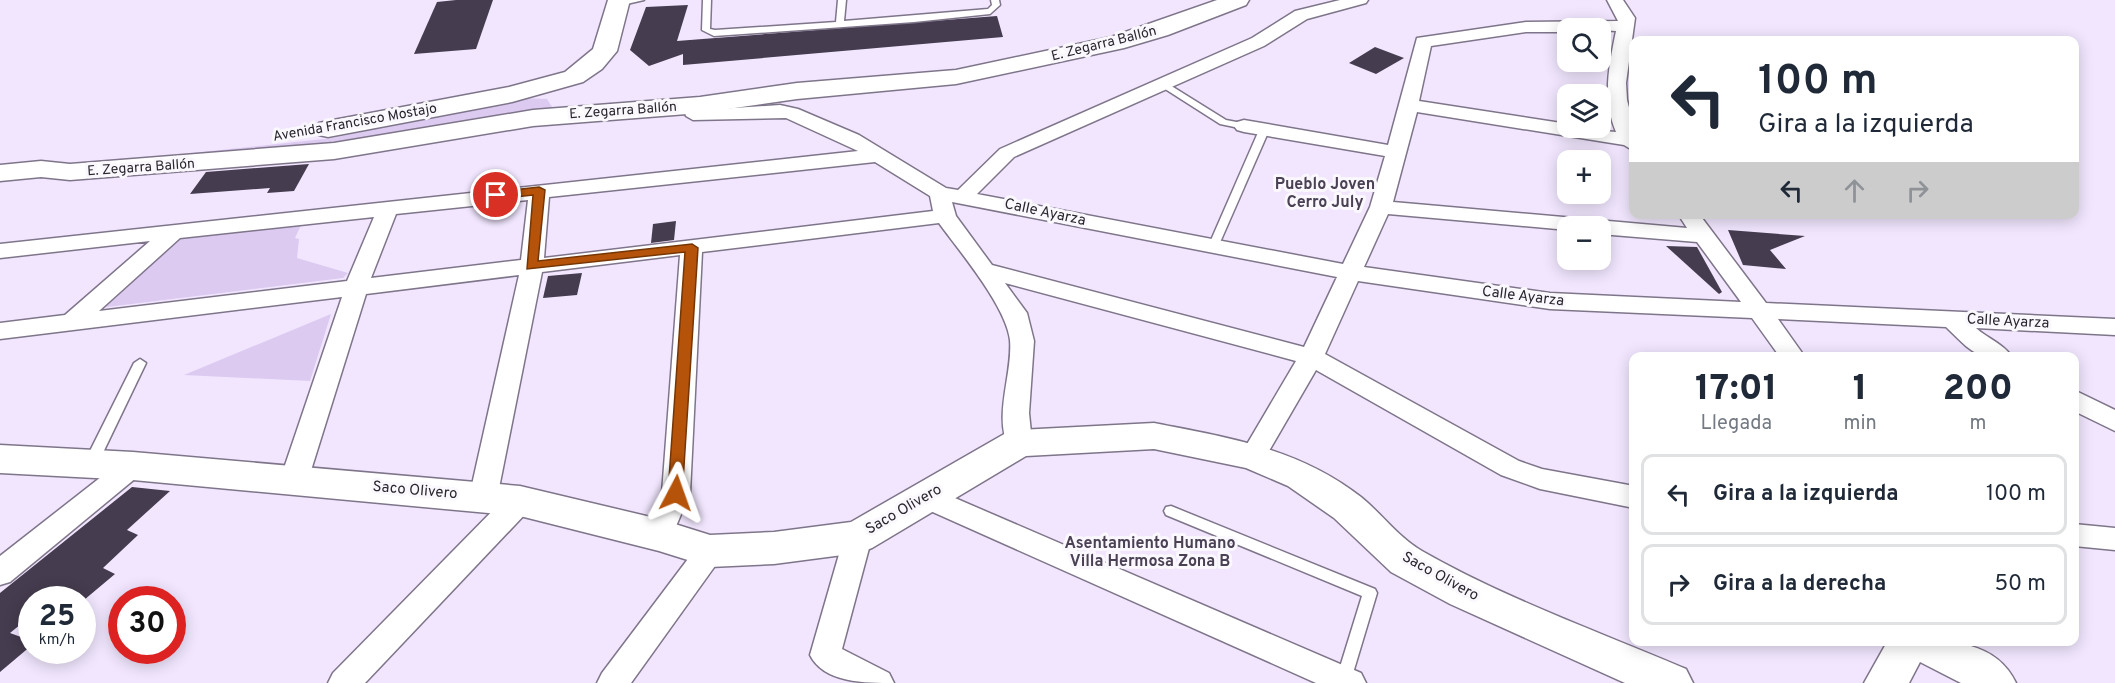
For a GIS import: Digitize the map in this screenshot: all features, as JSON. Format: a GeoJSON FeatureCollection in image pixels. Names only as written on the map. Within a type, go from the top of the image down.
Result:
{"type":"FeatureCollection","features":[{"type":"Feature","properties":{"kind":"street","name":"E. Zegarra Ballón"},"geometry":{"type":"LineString","coordinates":[[0,173],[41,168],[70,172],[322,152],[424,138],[533,118],[692,105],[797,91],[991,71],[1160,30],[1238,0]]}},
{"type":"Feature","properties":{"kind":"street"},"geometry":{"type":"LineString","coordinates":[[964,196],[1006,153],[1165,85],[1258,42],[1301,15],[1360,0]]}},
{"type":"Feature","properties":{"kind":"street"},"geometry":{"type":"LineString","coordinates":[[1615,0],[1627,18],[1616,93],[1619,119],[1629,138]]}},
{"type":"Feature","properties":{"kind":"street","name":"Avenida Francisco Mostajo"},"geometry":{"type":"LineString","coordinates":[[41,168],[357,125],[574,78],[605,51],[626,1]]}},
{"type":"Feature","properties":{"kind":"street"},"geometry":{"type":"LineString","coordinates":[[1253,456],[1311,357],[1381,207],[1394,152],[1409,105],[1423,42],[1526,27],[1625,26]]}},
{"type":"Feature","properties":{"kind":"street"},"geometry":{"type":"LineString","coordinates":[[692,105],[693,112],[700,116],[780,111],[791,113],[852,139],[940,193],[945,216],[1015,313],[1022,341],[1016,413],[1019,443]]}},
{"type":"Feature","properties":{"kind":"street"},"geometry":{"type":"LineString","coordinates":[[1409,105],[1629,142]]}},
{"type":"Feature","properties":{"kind":"street"},"geometry":{"type":"LineString","coordinates":[[1244,126],[1394,152]]}},
{"type":"Feature","properties":{"kind":"street"},"geometry":{"type":"LineString","coordinates":[[0,251],[539,190],[880,155]]}},
{"type":"Feature","properties":{"kind":"street"},"geometry":{"type":"LineString","coordinates":[[483,498],[532,266],[539,190]]}},
{"type":"Feature","properties":{"kind":"street","name":"Calle Ayarza"},"geometry":{"type":"LineString","coordinates":[[940,193],[1352,273],[1550,301],[1762,313],[2115,327]]}},
{"type":"Feature","properties":{"kind":"street"},"geometry":{"type":"LineString","coordinates":[[1381,207],[1557,223]]}},
{"type":"Feature","properties":{"kind":"street"},"geometry":{"type":"LineString","coordinates":[[294,480],[357,285],[388,208]]}},
{"type":"Feature","properties":{"kind":"street"},"geometry":{"type":"LineString","coordinates":[[0,331],[357,285],[692,248],[945,216]]}},
{"type":"Feature","properties":{"kind":"street"},"geometry":{"type":"LineString","coordinates":[[1692,219],[1789,352]]}},
{"type":"Feature","properties":{"kind":"street"},"geometry":{"type":"LineString","coordinates":[[1611,228],[1706,236]]}},
{"type":"Feature","properties":{"kind":"street"},"geometry":{"type":"LineString","coordinates":[[72,322],[174,232]]}},
{"type":"Feature","properties":{"kind":"street"},"geometry":{"type":"LineString","coordinates":[[659,535],[676,493],[692,248]]}},
{"type":"Feature","properties":{"kind":"street"},"geometry":{"type":"LineString","coordinates":[[983,270],[1311,357],[1510,468],[1540,479],[1629,496]]}},
{"type":"Feature","properties":{"kind":"street"},"geometry":{"type":"LineString","coordinates":[[1953,320],[1980,346],[1991,352]]}},
{"type":"Feature","properties":{"kind":"street"},"geometry":{"type":"LineString","coordinates":[[2079,402],[2115,422]]}},
{"type":"Feature","properties":{"kind":"street","name":"Saco Olivero"},"geometry":{"type":"LineString","coordinates":[[0,459],[133,466],[520,501],[659,535],[710,551],[774,548],[858,537],[1019,443],[1154,436],[1253,456],[1301,476],[1347,507],[1405,561],[1464,592],[1671,683]]}},
{"type":"Feature","properties":{"kind":"street"},"geometry":{"type":"LineString","coordinates":[[0,573],[133,466]]}},
{"type":"Feature","properties":{"kind":"street"},"geometry":{"type":"LineString","coordinates":[[927,497],[1347,682]]}},
{"type":"Feature","properties":{"kind":"street"},"geometry":{"type":"LineString","coordinates":[[344,683],[520,501]]}},
{"type":"Feature","properties":{"kind":"street"},"geometry":{"type":"LineString","coordinates":[[2079,535],[2115,539]]}},
{"type":"Feature","properties":{"kind":"street"},"geometry":{"type":"LineString","coordinates":[[858,537],[825,655],[878,683]]}},
{"type":"Feature","properties":{"kind":"street"},"geometry":{"type":"LineString","coordinates":[[613,683],[710,551]]}},
{"type":"Feature","properties":{"kind":"street"},"geometry":{"type":"LineString","coordinates":[[1886,683],[1907,646]]}},
{"type":"Feature","properties":{"kind":"street"},"geometry":{"type":"LineString","coordinates":[[1930,646],[1972,666],[1994,683]]}},
{"type":"Feature","properties":{"kind":"lane"},"geometry":{"type":"LineString","coordinates":[[707,0],[706,30],[714,33],[990,11],[996,5],[995,0]]}},
{"type":"Feature","properties":{"kind":"lane"},"geometry":{"type":"LineString","coordinates":[[840,24],[842,0]]}},
{"type":"Feature","properties":{"kind":"lane"},"geometry":{"type":"LineString","coordinates":[[1165,85],[1223,122],[1244,126]]}},
{"type":"Feature","properties":{"kind":"lane"},"geometry":{"type":"LineString","coordinates":[[1213,247],[1265,128]]}},
{"type":"Feature","properties":{"kind":"lane"},"geometry":{"type":"LineString","coordinates":[[90,464],[140,363]]}},
{"type":"Feature","properties":{"kind":"lane"},"geometry":{"type":"LineString","coordinates":[[1172,511],[1370,593],[1347,682]]}},
{"type":"Feature","properties":{"kind":"shaded area"},"geometry":{"type":"Polygon","coordinates":[[[519,98],[547,99],[554,110],[327,148],[155,157],[333,138],[519,98]]]}},
{"type":"Feature","properties":{"kind":"shaded area"},"geometry":{"type":"Polygon","coordinates":[[[301,225],[295,238],[299,239],[297,258],[348,273],[343,278],[99,308],[169,239],[301,225]]]}},
{"type":"Feature","properties":{"kind":"shaded area"},"geometry":{"type":"Polygon","coordinates":[[[331,314],[310,381],[184,375],[331,314]]]}},
{"type":"Feature","properties":{"kind":"building"},"geometry":{"type":"Polygon","coordinates":[[[493,0],[476,49],[414,54],[437,2],[493,0]]]}},
{"type":"Feature","properties":{"kind":"building"},"geometry":{"type":"Polygon","coordinates":[[[688,5],[677,41],[997,16],[1003,37],[683,65],[683,54],[649,66],[630,50],[646,7],[688,5]]]}},
{"type":"Feature","properties":{"kind":"building"},"geometry":{"type":"Polygon","coordinates":[[[1375,47],[1404,58],[1376,74],[1349,63],[1375,47]]]}},
{"type":"Feature","properties":{"kind":"building"},"geometry":{"type":"Polygon","coordinates":[[[309,164],[294,191],[267,193],[270,188],[190,194],[206,172],[309,164]]]}},
{"type":"Feature","properties":{"kind":"building"},"geometry":{"type":"Polygon","coordinates":[[[676,221],[674,240],[651,243],[653,224],[676,221]]]}},
{"type":"Feature","properties":{"kind":"building"},"geometry":{"type":"Polygon","coordinates":[[[1728,230],[1805,236],[1770,250],[1786,269],[1743,265],[1728,230]]]}},
{"type":"Feature","properties":{"kind":"building"},"geometry":{"type":"Polygon","coordinates":[[[1666,246],[1697,247],[1722,292],[1719,294],[1666,246]]]}},
{"type":"Feature","properties":{"kind":"building"},"geometry":{"type":"Polygon","coordinates":[[[582,273],[577,295],[543,298],[548,276],[582,273]]]}},
{"type":"Feature","properties":{"kind":"building"},"geometry":{"type":"Polygon","coordinates":[[[132,487],[170,491],[127,530],[138,535],[103,568],[115,574],[96,590],[96,586],[18,586],[18,626],[10,633],[18,636],[18,657],[0,672],[0,593],[132,487]]]}},
{"type":"Feature","properties":{"kind":"district","name":"Pueblo Joven Cerro July"},"geometry":{"type":"Point","coordinates":[1325,194]}},
{"type":"Feature","properties":{"kind":"district","name":"Asentamiento Humano Villa Hermosa Zona B"},"geometry":{"type":"Point","coordinates":[1150,553]}},
{"type":"Feature","properties":{"kind":"route"},"geometry":{"type":"LineString","coordinates":[[496,195],[539,190],[532,266],[692,248],[676,493]]}}]}
